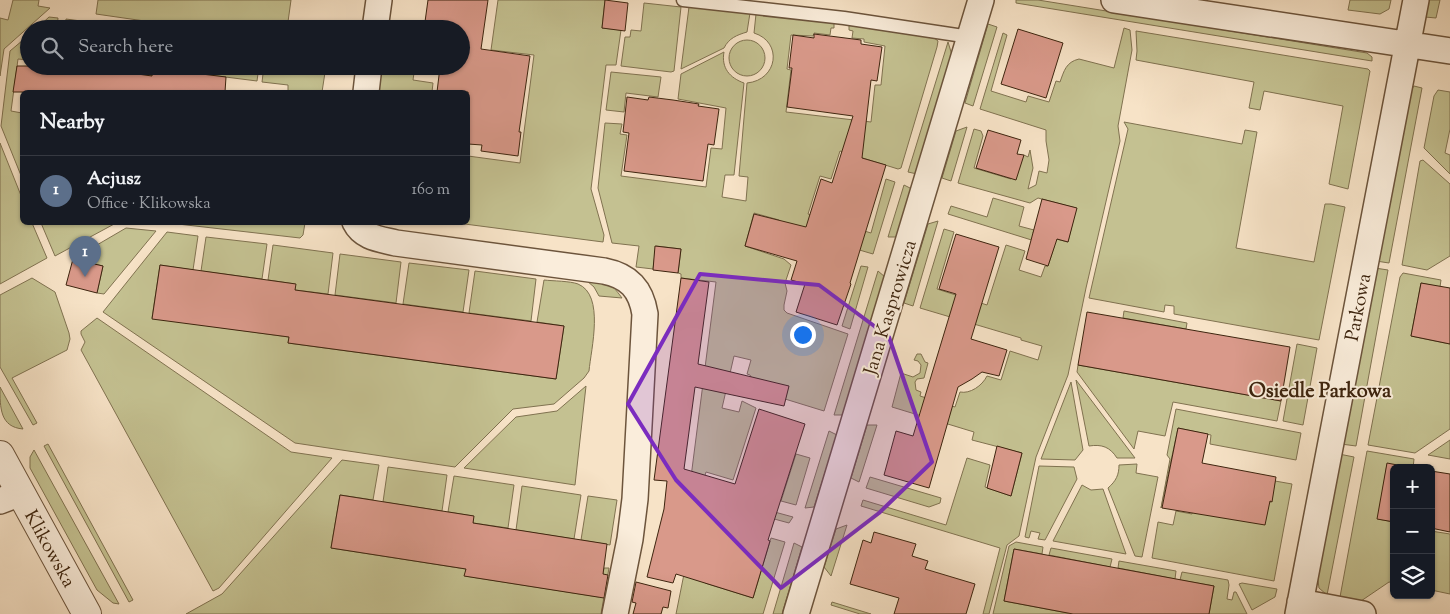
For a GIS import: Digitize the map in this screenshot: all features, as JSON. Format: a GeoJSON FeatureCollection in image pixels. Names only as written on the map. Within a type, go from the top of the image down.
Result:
{"type":"FeatureCollection","features":[{"type":"Feature","properties":{"kind":"street"},"geometry":{"type":"LineString","coordinates":[[376,20],[379,0]]}},
{"type":"Feature","properties":{"kind":"street","name":"Jana Kasprowicza"},"geometry":{"type":"LineString","coordinates":[[796,614],[982,0]]}},
{"type":"Feature","properties":{"kind":"street"},"geometry":{"type":"LineString","coordinates":[[1114,0],[1450,51]]}},
{"type":"Feature","properties":{"kind":"street","name":"Parkowa"},"geometry":{"type":"LineString","coordinates":[[1299,608],[1416,0]]}},
{"type":"Feature","properties":{"kind":"street"},"geometry":{"type":"LineString","coordinates":[[366,90],[369,75]]}},
{"type":"Feature","properties":{"kind":"street"},"geometry":{"type":"LineString","coordinates":[[357,225],[362,233],[372,238],[396,243],[604,271],[624,276],[634,286],[643,300],[645,314],[644,345],[629,548],[616,614]]}},
{"type":"Feature","properties":{"kind":"street","name":"Klikowska"},"geometry":{"type":"LineString","coordinates":[[0,455],[10,497],[87,614]]}},
{"type":"Feature","properties":{"kind":"street"},"geometry":{"type":"LineString","coordinates":[[1299,608],[1363,614]]}},
{"type":"Feature","properties":{"kind":"lane"},"geometry":{"type":"LineString","coordinates":[[684,0],[844,18],[970,37]]}},
{"type":"Feature","properties":{"kind":"highlighted area"},"geometry":{"type":"Polygon","coordinates":[[[700,274],[819,285],[889,337],[932,462],[879,513],[781,588],[676,480],[628,404],[700,274]]]}},
{"type":"Feature","properties":{"kind":"shaded area"},"geometry":{"type":"Polygon","coordinates":[[[13,0],[39,0],[38,6],[50,8],[37,20],[20,20],[20,35],[4,49],[0,76],[0,18],[8,20],[13,0]]]}},
{"type":"Feature","properties":{"kind":"shaded area"},"geometry":{"type":"Polygon","coordinates":[[[98,0],[291,0],[288,20],[138,20],[96,14],[98,0]]]}},
{"type":"Feature","properties":{"kind":"shaded area"},"geometry":{"type":"Polygon","coordinates":[[[498,0],[605,0],[602,28],[621,30],[616,65],[606,65],[591,189],[604,235],[603,242],[470,225],[470,156],[520,163],[534,55],[491,50],[498,0]]]}},
{"type":"Feature","properties":{"kind":"shaded area"},"geometry":{"type":"Polygon","coordinates":[[[1016,0],[1038,0],[1367,53],[1372,57],[1372,61],[1016,3],[1016,0]]]}},
{"type":"Feature","properties":{"kind":"shaded area"},"geometry":{"type":"Polygon","coordinates":[[[1350,0],[1391,0],[1389,9],[1380,14],[1348,10],[1350,0]]]}},
{"type":"Feature","properties":{"kind":"shaded area"},"geometry":{"type":"Polygon","coordinates":[[[1428,0],[1440,0],[1436,18],[1425,17],[1428,0]]]}},
{"type":"Feature","properties":{"kind":"shaded area"},"geometry":{"type":"Polygon","coordinates":[[[644,3],[681,7],[674,71],[621,66],[625,37],[630,37],[631,30],[641,31],[644,3]]]}},
{"type":"Feature","properties":{"kind":"shaded area"},"geometry":{"type":"Polygon","coordinates":[[[689,7],[750,13],[747,32],[734,37],[724,48],[681,69],[689,7]]]}},
{"type":"Feature","properties":{"kind":"shaded area"},"geometry":{"type":"Polygon","coordinates":[[[756,14],[834,23],[834,28],[831,28],[830,35],[814,33],[813,36],[791,35],[787,69],[791,70],[786,112],[871,122],[875,85],[881,85],[885,46],[864,42],[864,39],[852,38],[853,31],[849,30],[849,24],[933,37],[938,41],[901,168],[898,169],[840,151],[831,179],[820,176],[808,214],[871,233],[886,179],[895,182],[873,254],[778,226],[779,220],[754,213],[745,246],[784,259],[791,265],[785,283],[787,291],[784,310],[787,313],[848,334],[824,411],[759,391],[750,375],[747,374],[751,360],[734,356],[722,408],[739,412],[742,401],[756,408],[733,480],[706,472],[704,479],[691,477],[716,282],[681,278],[681,274],[678,273],[681,249],[656,246],[653,269],[636,267],[639,246],[612,243],[598,188],[605,123],[622,124],[620,134],[627,135],[621,176],[706,187],[711,148],[722,149],[726,108],[678,99],[681,74],[724,52],[725,68],[731,75],[744,83],[734,175],[725,175],[722,197],[746,201],[748,177],[739,176],[747,83],[765,75],[773,60],[770,44],[754,33],[756,14]]]}},
{"type":"Feature","properties":{"kind":"shaded area"},"geometry":{"type":"Polygon","coordinates":[[[49,17],[58,18],[58,20],[46,20],[49,17]]]}},
{"type":"Feature","properties":{"kind":"shaded area"},"geometry":{"type":"Polygon","coordinates":[[[988,24],[997,27],[973,106],[965,103],[988,24]]]}},
{"type":"Feature","properties":{"kind":"shaded area"},"geometry":{"type":"Polygon","coordinates":[[[1124,28],[1130,30],[1132,50],[1118,126],[1120,141],[1068,375],[1036,457],[1019,536],[1007,545],[989,614],[983,614],[1000,548],[861,506],[863,500],[946,525],[967,458],[990,465],[985,487],[1011,496],[1022,453],[972,440],[974,432],[892,407],[901,373],[913,377],[920,373],[921,365],[918,361],[914,360],[917,354],[921,354],[925,362],[928,363],[924,378],[917,379],[915,382],[916,390],[921,392],[920,396],[955,407],[960,392],[968,392],[975,388],[987,376],[1001,380],[1010,351],[1038,360],[1042,346],[920,308],[944,229],[954,232],[937,289],[987,305],[1006,245],[1025,251],[1019,270],[1041,277],[1045,266],[1048,266],[1054,247],[948,214],[951,206],[987,217],[993,198],[1024,207],[1019,226],[1034,230],[1033,233],[1068,242],[1076,208],[1038,198],[1030,203],[958,183],[974,129],[981,131],[983,136],[974,168],[1011,179],[1016,163],[1024,155],[1028,157],[1030,150],[1033,168],[1028,189],[1036,185],[1039,171],[1047,173],[1049,160],[1046,130],[980,109],[1003,33],[1007,35],[991,91],[1026,102],[1028,96],[1049,102],[1056,81],[1060,82],[1066,67],[1071,62],[1079,59],[1114,68],[1124,28]]]}},
{"type":"Feature","properties":{"kind":"shaded area"},"geometry":{"type":"Polygon","coordinates":[[[1136,31],[1368,69],[1370,71],[1348,189],[1329,184],[1343,106],[1264,91],[1260,110],[1249,108],[1254,82],[1136,60],[1136,31]]]}},
{"type":"Feature","properties":{"kind":"shaded area"},"geometry":{"type":"Polygon","coordinates":[[[747,40],[754,41],[760,45],[764,51],[764,65],[760,71],[754,75],[747,76],[740,75],[734,71],[730,65],[729,58],[730,51],[734,45],[740,41],[747,40]]]}},
{"type":"Feature","properties":{"kind":"shaded area"},"geometry":{"type":"Polygon","coordinates":[[[948,42],[952,55],[917,174],[908,172],[948,42]]]}},
{"type":"Feature","properties":{"kind":"shaded area"},"geometry":{"type":"Polygon","coordinates":[[[20,43],[20,59],[18,59],[11,111],[20,113],[20,173],[1,126],[10,51],[20,43]]]}},
{"type":"Feature","properties":{"kind":"shaded area"},"geometry":{"type":"Polygon","coordinates":[[[611,72],[661,77],[658,97],[626,93],[624,112],[606,110],[611,72]]]}},
{"type":"Feature","properties":{"kind":"shaded area"},"geometry":{"type":"Polygon","coordinates":[[[210,75],[258,75],[257,81],[210,75]]]}},
{"type":"Feature","properties":{"kind":"shaded area"},"geometry":{"type":"Polygon","coordinates":[[[263,75],[325,75],[322,90],[288,90],[288,85],[262,82],[263,75]]]}},
{"type":"Feature","properties":{"kind":"shaded area"},"geometry":{"type":"Polygon","coordinates":[[[375,75],[414,75],[413,80],[433,83],[432,90],[373,90],[375,75]]]}},
{"type":"Feature","properties":{"kind":"shaded area"},"geometry":{"type":"Polygon","coordinates":[[[1414,86],[1422,88],[1389,263],[1376,261],[1406,97],[1414,86]]]}},
{"type":"Feature","properties":{"kind":"shaded area"},"geometry":{"type":"Polygon","coordinates":[[[1438,90],[1450,92],[1450,129],[1445,153],[1450,155],[1450,174],[1424,148],[1434,96],[1438,90]]]}},
{"type":"Feature","properties":{"kind":"shaded area"},"geometry":{"type":"Polygon","coordinates":[[[1124,122],[1242,144],[1245,130],[1257,132],[1236,248],[1314,262],[1325,204],[1345,207],[1319,340],[1174,314],[1174,306],[1165,305],[1164,312],[1089,298],[1128,129],[1124,122]]]}},
{"type":"Feature","properties":{"kind":"shaded area"},"geometry":{"type":"Polygon","coordinates":[[[967,127],[951,181],[942,178],[956,131],[967,127]]]}},
{"type":"Feature","properties":{"kind":"shaded area"},"geometry":{"type":"Polygon","coordinates":[[[0,143],[20,193],[20,225],[33,225],[47,258],[0,284],[0,143]]]}},
{"type":"Feature","properties":{"kind":"shaded area"},"geometry":{"type":"Polygon","coordinates":[[[1423,160],[1450,184],[1450,256],[1427,270],[1402,265],[1420,161],[1423,160]]]}},
{"type":"Feature","properties":{"kind":"shaded area"},"geometry":{"type":"Polygon","coordinates":[[[904,185],[912,189],[897,237],[888,237],[904,185]]]}},
{"type":"Feature","properties":{"kind":"shaded area"},"geometry":{"type":"Polygon","coordinates":[[[938,221],[913,306],[904,303],[928,224],[938,221]]]}},
{"type":"Feature","properties":{"kind":"shaded area"},"geometry":{"type":"Polygon","coordinates":[[[42,225],[112,225],[55,256],[42,225]]]}},
{"type":"Feature","properties":{"kind":"shaded area"},"geometry":{"type":"Polygon","coordinates":[[[186,225],[305,225],[303,235],[300,238],[186,225]]]}},
{"type":"Feature","properties":{"kind":"shaded area"},"geometry":{"type":"Polygon","coordinates":[[[126,228],[156,231],[104,294],[97,293],[103,266],[73,259],[126,228]]]}},
{"type":"Feature","properties":{"kind":"shaded area"},"geometry":{"type":"Polygon","coordinates":[[[167,232],[198,236],[193,270],[160,265],[152,318],[289,337],[288,343],[556,379],[564,326],[537,322],[544,280],[566,282],[578,284],[586,290],[591,299],[594,311],[594,337],[589,371],[584,378],[554,404],[513,409],[455,467],[295,443],[103,312],[167,232]]]}},
{"type":"Feature","properties":{"kind":"shaded area"},"geometry":{"type":"Polygon","coordinates":[[[206,237],[267,244],[262,279],[201,271],[206,237]]]}},
{"type":"Feature","properties":{"kind":"shaded area"},"geometry":{"type":"Polygon","coordinates":[[[273,245],[333,253],[328,294],[295,290],[295,284],[268,280],[273,245]]]}},
{"type":"Feature","properties":{"kind":"shaded area"},"geometry":{"type":"Polygon","coordinates":[[[340,254],[401,262],[396,303],[335,295],[340,254]]]}},
{"type":"Feature","properties":{"kind":"shaded area"},"geometry":{"type":"Polygon","coordinates":[[[409,263],[469,270],[463,312],[403,304],[409,263]]]}},
{"type":"Feature","properties":{"kind":"shaded area"},"geometry":{"type":"Polygon","coordinates":[[[861,266],[868,267],[850,329],[842,326],[861,266]]]}},
{"type":"Feature","properties":{"kind":"shaded area"},"geometry":{"type":"Polygon","coordinates":[[[1375,268],[1388,270],[1356,446],[1341,444],[1375,268]]]}},
{"type":"Feature","properties":{"kind":"shaded area"},"geometry":{"type":"Polygon","coordinates":[[[475,271],[536,279],[531,321],[469,313],[475,271]]]}},
{"type":"Feature","properties":{"kind":"shaded area"},"geometry":{"type":"Polygon","coordinates":[[[878,271],[885,277],[843,415],[834,415],[878,271]]]}},
{"type":"Feature","properties":{"kind":"shaded area"},"geometry":{"type":"Polygon","coordinates":[[[1403,273],[1441,280],[1440,287],[1421,283],[1411,336],[1450,344],[1450,429],[1415,453],[1368,445],[1400,277],[1403,273]]]}},
{"type":"Feature","properties":{"kind":"shaded area"},"geometry":{"type":"Polygon","coordinates":[[[32,278],[55,292],[70,339],[67,350],[12,378],[37,423],[33,425],[0,367],[0,295],[32,278]]]}},
{"type":"Feature","properties":{"kind":"shaded area"},"geometry":{"type":"Polygon","coordinates":[[[587,281],[610,285],[622,298],[599,296],[594,287],[587,281]]]}},
{"type":"Feature","properties":{"kind":"shaded area"},"geometry":{"type":"Polygon","coordinates":[[[1124,311],[1187,323],[1186,329],[1123,318],[1124,311]]]}},
{"type":"Feature","properties":{"kind":"shaded area"},"geometry":{"type":"Polygon","coordinates":[[[97,318],[291,452],[332,458],[219,588],[213,591],[81,350],[85,342],[81,331],[97,318]]]}},
{"type":"Feature","properties":{"kind":"shaded area"},"geometry":{"type":"Polygon","coordinates":[[[1297,344],[1317,348],[1303,425],[1283,421],[1297,344]]]}},
{"type":"Feature","properties":{"kind":"shaded area"},"geometry":{"type":"Polygon","coordinates":[[[1078,365],[1281,401],[1277,421],[1173,402],[1165,436],[1138,431],[1134,449],[1077,372],[1078,365]]]}},
{"type":"Feature","properties":{"kind":"shaded area"},"geometry":{"type":"Polygon","coordinates":[[[1076,380],[1135,458],[1117,458],[1112,451],[1105,447],[1098,445],[1089,446],[1076,380]]]}},
{"type":"Feature","properties":{"kind":"shaded area"},"geometry":{"type":"Polygon","coordinates":[[[1071,382],[1083,450],[1075,460],[1041,459],[1071,382]]]}},
{"type":"Feature","properties":{"kind":"shaded area"},"geometry":{"type":"Polygon","coordinates":[[[586,386],[575,485],[464,468],[516,417],[557,411],[586,386]]]}},
{"type":"Feature","properties":{"kind":"shaded area"},"geometry":{"type":"Polygon","coordinates":[[[0,387],[23,429],[10,425],[3,415],[0,402],[0,387]]]}},
{"type":"Feature","properties":{"kind":"shaded area"},"geometry":{"type":"Polygon","coordinates":[[[1176,409],[1301,433],[1296,460],[1210,444],[1211,435],[1178,428],[1161,508],[1170,459],[1167,455],[1176,409]]]}},
{"type":"Feature","properties":{"kind":"shaded area"},"geometry":{"type":"Polygon","coordinates":[[[867,425],[877,425],[859,482],[851,478],[867,425]]]}},
{"type":"Feature","properties":{"kind":"shaded area"},"geometry":{"type":"Polygon","coordinates":[[[829,431],[837,435],[814,507],[805,508],[829,431]]]}},
{"type":"Feature","properties":{"kind":"shaded area"},"geometry":{"type":"Polygon","coordinates":[[[1450,440],[1450,459],[1428,455],[1450,440]]]}},
{"type":"Feature","properties":{"kind":"shaded area"},"geometry":{"type":"Polygon","coordinates":[[[48,444],[133,600],[129,602],[44,446],[48,444]]]}},
{"type":"Feature","properties":{"kind":"shaded area"},"geometry":{"type":"Polygon","coordinates":[[[34,450],[119,604],[113,603],[97,590],[30,468],[30,457],[34,450]]]}},
{"type":"Feature","properties":{"kind":"shaded area"},"geometry":{"type":"Polygon","coordinates":[[[1367,451],[1414,459],[1413,464],[1387,464],[1378,519],[1390,521],[1390,582],[1361,601],[1340,597],[1367,451]]]}},
{"type":"Feature","properties":{"kind":"shaded area"},"geometry":{"type":"Polygon","coordinates":[[[796,454],[810,458],[796,505],[781,501],[796,454]]]}},
{"type":"Feature","properties":{"kind":"shaded area"},"geometry":{"type":"Polygon","coordinates":[[[1339,454],[1354,457],[1327,595],[1319,588],[1317,573],[1339,454]]]}},
{"type":"Feature","properties":{"kind":"shaded area"},"geometry":{"type":"Polygon","coordinates":[[[342,460],[379,465],[373,500],[340,495],[331,548],[466,569],[465,576],[599,597],[604,568],[609,568],[601,614],[186,614],[222,594],[342,460]]]}},
{"type":"Feature","properties":{"kind":"shaded area"},"geometry":{"type":"Polygon","coordinates":[[[1137,464],[1136,473],[1158,477],[1142,557],[1135,556],[1108,488],[1116,478],[1119,465],[1137,464]]]}},
{"type":"Feature","properties":{"kind":"shaded area"},"geometry":{"type":"Polygon","coordinates":[[[1039,466],[1074,467],[1077,479],[1045,540],[1038,539],[1040,533],[1031,531],[1029,538],[1025,537],[1039,466]]]}},
{"type":"Feature","properties":{"kind":"shaded area"},"geometry":{"type":"Polygon","coordinates":[[[388,467],[447,475],[442,511],[383,502],[388,467]]]}},
{"type":"Feature","properties":{"kind":"shaded area"},"geometry":{"type":"Polygon","coordinates":[[[454,476],[514,485],[508,528],[473,523],[473,516],[448,512],[454,476]]]}},
{"type":"Feature","properties":{"kind":"shaded area"},"geometry":{"type":"Polygon","coordinates":[[[870,477],[941,498],[940,503],[929,507],[866,488],[870,477]]]}},
{"type":"Feature","properties":{"kind":"shaded area"},"geometry":{"type":"Polygon","coordinates":[[[1275,481],[1292,484],[1274,581],[1152,558],[1158,522],[1173,525],[1176,511],[1192,514],[1193,510],[1271,502],[1275,481]]]}},
{"type":"Feature","properties":{"kind":"shaded area"},"geometry":{"type":"Polygon","coordinates":[[[1082,485],[1091,490],[1103,489],[1126,554],[1053,541],[1082,485]]]}},
{"type":"Feature","properties":{"kind":"shaded area"},"geometry":{"type":"Polygon","coordinates":[[[522,486],[581,495],[574,539],[516,530],[522,486]]]}},
{"type":"Feature","properties":{"kind":"shaded area"},"geometry":{"type":"Polygon","coordinates":[[[701,492],[793,517],[789,523],[700,499],[701,492]]]}},
{"type":"Feature","properties":{"kind":"shaded area"},"geometry":{"type":"Polygon","coordinates":[[[588,496],[617,500],[610,545],[581,540],[588,496]]]}},
{"type":"Feature","properties":{"kind":"shaded area"},"geometry":{"type":"Polygon","coordinates":[[[847,525],[831,576],[824,567],[836,529],[847,525]]]}},
{"type":"Feature","properties":{"kind":"shaded area"},"geometry":{"type":"Polygon","coordinates":[[[1435,532],[1450,534],[1450,594],[1435,591],[1435,532]]]}},
{"type":"Feature","properties":{"kind":"shaded area"},"geometry":{"type":"Polygon","coordinates":[[[771,538],[785,542],[763,614],[676,614],[689,549],[713,556],[705,583],[753,598],[771,538]]]}},
{"type":"Feature","properties":{"kind":"shaded area"},"geometry":{"type":"Polygon","coordinates":[[[1016,542],[1043,547],[1042,554],[1014,549],[1004,601],[1073,614],[993,614],[1009,546],[1016,542]]]}},
{"type":"Feature","properties":{"kind":"shaded area"},"geometry":{"type":"Polygon","coordinates":[[[794,543],[802,547],[782,614],[773,614],[794,543]]]}},
{"type":"Feature","properties":{"kind":"shaded area"},"geometry":{"type":"Polygon","coordinates":[[[1051,548],[1112,559],[1110,567],[1049,555],[1051,548]]]}},
{"type":"Feature","properties":{"kind":"shaded area"},"geometry":{"type":"Polygon","coordinates":[[[1119,561],[1176,571],[1175,579],[1118,568],[1119,561]]]}},
{"type":"Feature","properties":{"kind":"shaded area"},"geometry":{"type":"Polygon","coordinates":[[[1182,572],[1228,580],[1227,599],[1232,600],[1234,592],[1236,592],[1247,614],[1209,614],[1214,586],[1180,580],[1182,572]]]}},
{"type":"Feature","properties":{"kind":"shaded area"},"geometry":{"type":"Polygon","coordinates":[[[1239,584],[1277,589],[1275,597],[1252,610],[1239,584]]]}},
{"type":"Feature","properties":{"kind":"shaded area"},"geometry":{"type":"Polygon","coordinates":[[[832,602],[871,614],[860,614],[831,605],[832,602]]]}},
{"type":"Feature","properties":{"kind":"building"},"geometry":{"type":"Polygon","coordinates":[[[428,0],[488,0],[481,49],[530,56],[519,132],[521,132],[518,156],[481,151],[482,145],[470,144],[470,90],[437,90],[439,75],[470,75],[470,20],[425,20],[428,0]]]}},
{"type":"Feature","properties":{"kind":"building"},"geometry":{"type":"Polygon","coordinates":[[[605,0],[628,3],[625,31],[602,28],[605,0]]]}},
{"type":"Feature","properties":{"kind":"building"},"geometry":{"type":"Polygon","coordinates":[[[1018,29],[1063,43],[1046,98],[1001,84],[1018,29]]]}},
{"type":"Feature","properties":{"kind":"building"},"geometry":{"type":"Polygon","coordinates":[[[814,34],[861,40],[861,44],[882,47],[877,81],[871,80],[862,158],[886,165],[837,325],[796,312],[805,284],[791,280],[797,261],[745,246],[754,214],[806,227],[821,179],[832,183],[853,116],[787,107],[792,68],[789,68],[793,35],[814,38],[814,34]]]}},
{"type":"Feature","properties":{"kind":"building"},"geometry":{"type":"Polygon","coordinates":[[[17,66],[20,66],[20,75],[210,75],[226,77],[225,90],[20,90],[20,92],[13,92],[17,66]]]}},
{"type":"Feature","properties":{"kind":"building"},"geometry":{"type":"Polygon","coordinates":[[[627,97],[648,100],[649,97],[673,100],[719,109],[714,145],[708,144],[703,181],[624,171],[629,133],[623,132],[627,97]]]}},
{"type":"Feature","properties":{"kind":"building"},"geometry":{"type":"Polygon","coordinates":[[[988,130],[1021,140],[1017,154],[1024,155],[1016,180],[976,168],[988,130]]]}},
{"type":"Feature","properties":{"kind":"building"},"geometry":{"type":"Polygon","coordinates":[[[1042,199],[1077,208],[1068,242],[1057,239],[1048,266],[1026,259],[1042,199]]]}},
{"type":"Feature","properties":{"kind":"building"},"geometry":{"type":"Polygon","coordinates":[[[956,234],[999,247],[971,339],[1007,350],[999,376],[982,372],[958,387],[929,488],[884,475],[896,431],[913,436],[956,294],[939,289],[956,234]]]}},
{"type":"Feature","properties":{"kind":"building"},"geometry":{"type":"Polygon","coordinates":[[[655,246],[681,249],[678,273],[653,270],[655,246]]]}},
{"type":"Feature","properties":{"kind":"building"},"geometry":{"type":"Polygon","coordinates":[[[73,259],[103,266],[97,293],[66,285],[73,259]]]}},
{"type":"Feature","properties":{"kind":"building"},"geometry":{"type":"Polygon","coordinates":[[[160,265],[296,284],[295,290],[564,326],[556,379],[288,343],[289,337],[152,319],[160,265]]]}},
{"type":"Feature","properties":{"kind":"building"},"geometry":{"type":"Polygon","coordinates":[[[681,278],[709,282],[698,364],[789,386],[784,406],[695,387],[684,469],[735,484],[759,409],[805,424],[768,540],[770,541],[753,598],[676,574],[673,583],[647,577],[664,509],[667,481],[654,480],[681,278]]]}},
{"type":"Feature","properties":{"kind":"building"},"geometry":{"type":"Polygon","coordinates":[[[1421,283],[1450,288],[1450,344],[1411,336],[1421,283]]]}},
{"type":"Feature","properties":{"kind":"building"},"geometry":{"type":"Polygon","coordinates":[[[1087,312],[1290,347],[1281,401],[1078,365],[1087,312]]]}},
{"type":"Feature","properties":{"kind":"building"},"geometry":{"type":"Polygon","coordinates":[[[1178,428],[1208,434],[1202,463],[1276,477],[1272,502],[1270,501],[1265,525],[1162,508],[1178,428]]]}},
{"type":"Feature","properties":{"kind":"building"},"geometry":{"type":"Polygon","coordinates":[[[997,446],[1022,453],[1011,496],[987,488],[997,446]]]}},
{"type":"Feature","properties":{"kind":"building"},"geometry":{"type":"Polygon","coordinates":[[[1387,463],[1392,464],[1390,464],[1390,521],[1377,519],[1387,463]]]}},
{"type":"Feature","properties":{"kind":"building"},"geometry":{"type":"Polygon","coordinates":[[[1435,472],[1450,474],[1450,532],[1435,529],[1435,472]]]}},
{"type":"Feature","properties":{"kind":"building"},"geometry":{"type":"Polygon","coordinates":[[[340,495],[474,516],[473,523],[607,544],[603,574],[608,575],[604,598],[464,576],[466,569],[331,548],[340,495]]]}},
{"type":"Feature","properties":{"kind":"building"},"geometry":{"type":"Polygon","coordinates":[[[874,532],[916,544],[912,556],[928,561],[925,569],[975,584],[966,614],[894,614],[899,598],[850,584],[863,540],[871,543],[874,532]]]}},
{"type":"Feature","properties":{"kind":"building"},"geometry":{"type":"Polygon","coordinates":[[[1014,549],[1214,586],[1209,614],[1073,614],[1004,601],[1014,549]]]}},
{"type":"Feature","properties":{"kind":"building"},"geometry":{"type":"Polygon","coordinates":[[[636,582],[671,591],[668,608],[663,607],[661,614],[633,614],[636,603],[632,602],[636,582]]]}},
{"type":"Feature","properties":{"kind":"place","name":"Acjusz"},"geometry":{"type":"Point","coordinates":[85,277]}},
{"type":"Feature","properties":{"kind":"district","name":"Osiedle Parkowa"},"geometry":{"type":"Point","coordinates":[1320,390]}}]}
